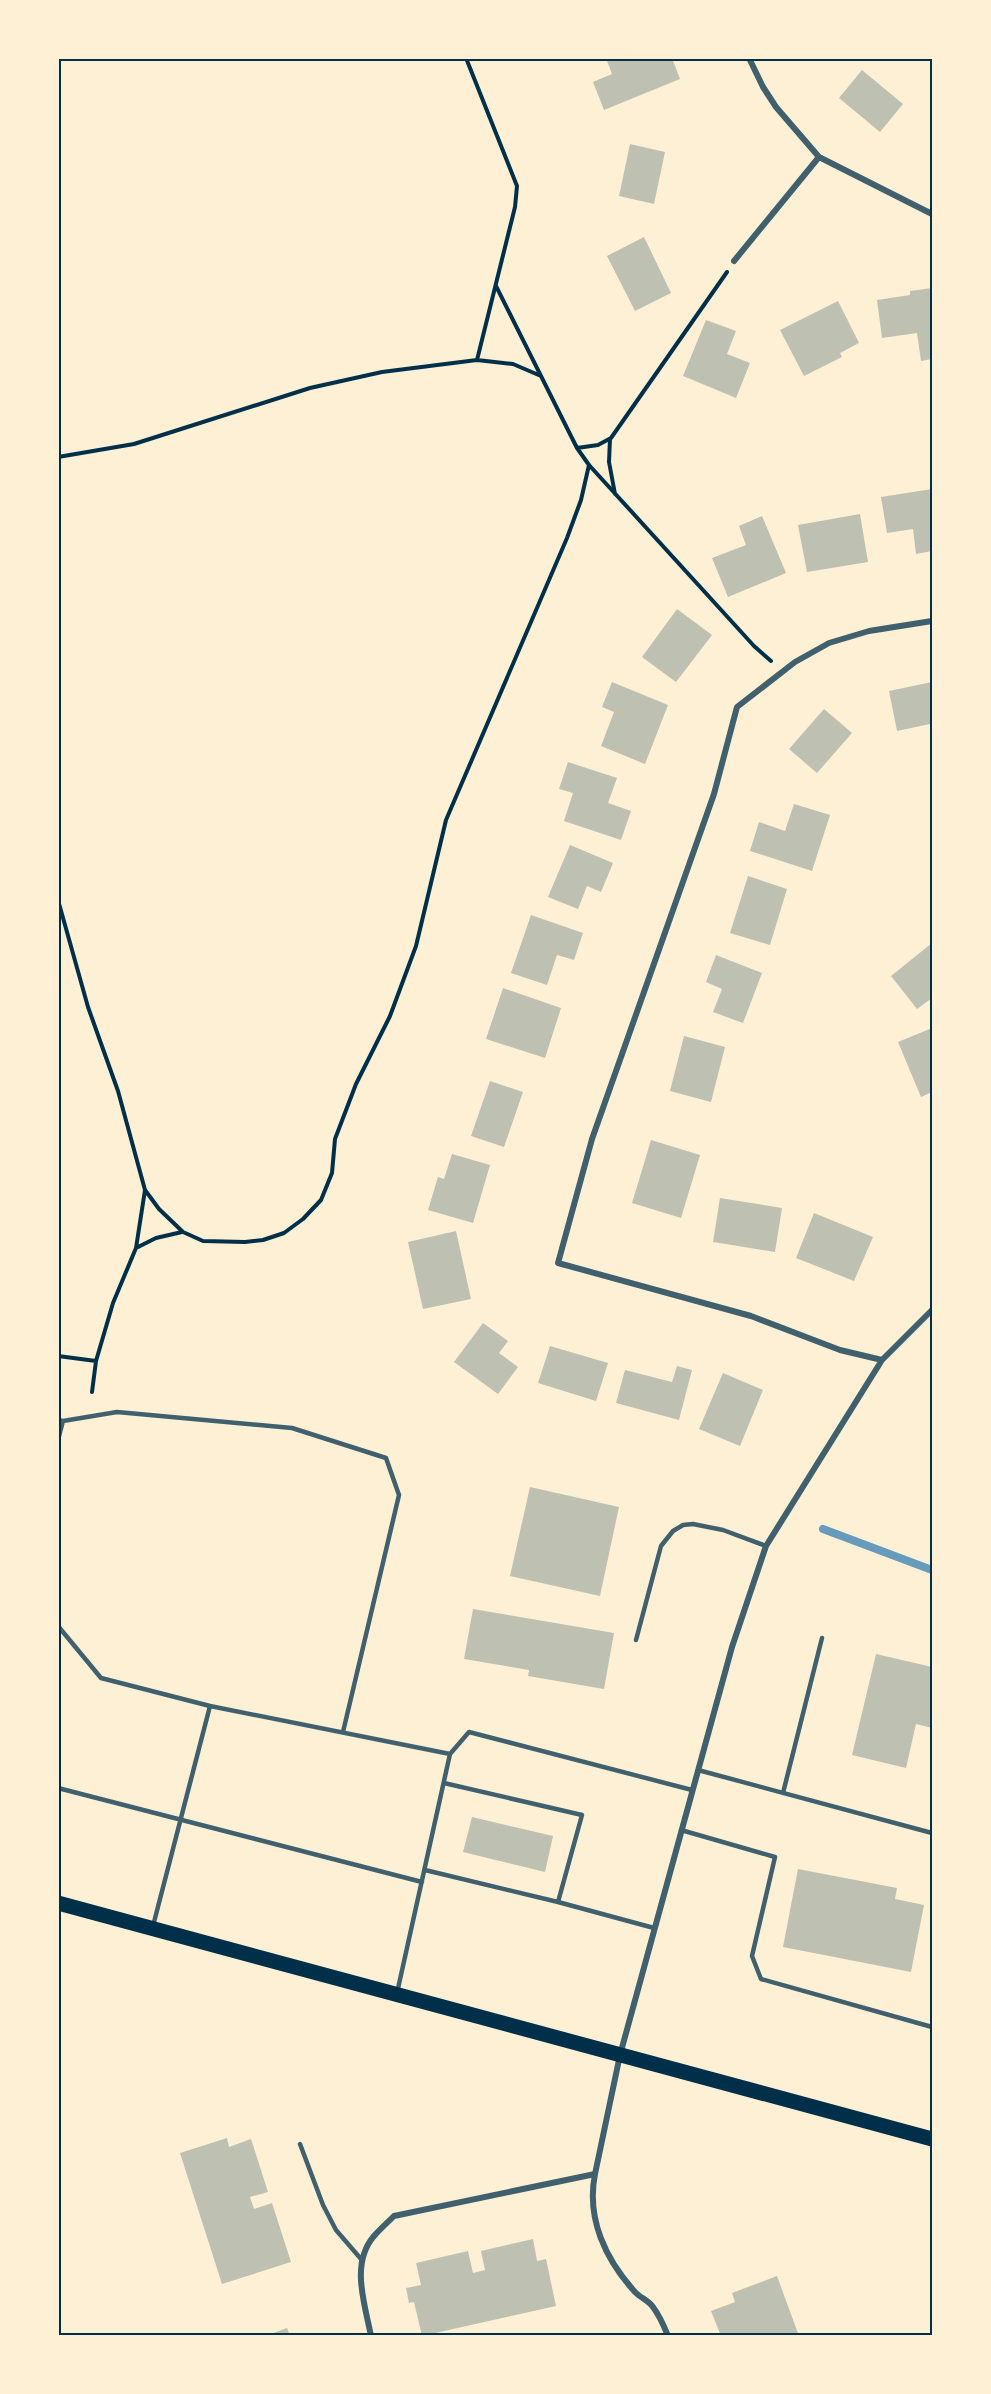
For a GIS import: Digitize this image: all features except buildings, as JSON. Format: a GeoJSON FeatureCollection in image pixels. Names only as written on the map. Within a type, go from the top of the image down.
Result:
{"type":"FeatureCollection","features":[{"type":"Feature","properties":{"kind":"main road"},"geometry":{"type":"LineString","coordinates":[[58,1903],[933,2139]]}},
{"type":"Feature","properties":{"kind":"street"},"geometry":{"type":"LineString","coordinates":[[749,58],[776,107],[819,157],[933,214]]}},
{"type":"Feature","properties":{"kind":"street"},"geometry":{"type":"LineString","coordinates":[[734,261],[819,157]]}},
{"type":"Feature","properties":{"kind":"street"},"geometry":{"type":"LineString","coordinates":[[882,1360],[840,1350],[751,1316],[558,1263],[592,1139],[714,794],[737,707],[783,671],[829,643],[869,631],[933,621]]}},
{"type":"Feature","properties":{"kind":"street"},"geometry":{"type":"LineString","coordinates":[[668,2336],[652,2305],[636,2293],[614,2266],[593,2217],[592,2190],[620,2055],[732,1647],[766,1546],[882,1360],[933,1310]]}},
{"type":"Feature","properties":{"kind":"street"},"geometry":{"type":"LineString","coordinates":[[371,2336],[362,2292],[361,2259],[372,2238],[394,2216],[595,2175]]}},
{"type":"Feature","properties":{"kind":"lane"},"geometry":{"type":"LineString","coordinates":[[58,1440],[61,1420],[117,1412],[292,1428],[386,1458],[399,1494],[343,1732]]}},
{"type":"Feature","properties":{"kind":"lane"},"geometry":{"type":"LineString","coordinates":[[636,1640],[661,1546],[673,1531],[683,1525],[693,1524],[723,1530],[766,1546]]}},
{"type":"Feature","properties":{"kind":"lane"},"geometry":{"type":"LineString","coordinates":[[58,1626],[101,1678],[210,1706],[450,1754]]}},
{"type":"Feature","properties":{"kind":"lane"},"geometry":{"type":"LineString","coordinates":[[783,1793],[822,1638]]}},
{"type":"Feature","properties":{"kind":"lane"},"geometry":{"type":"LineString","coordinates":[[152,1928],[210,1706]]}},
{"type":"Feature","properties":{"kind":"lane"},"geometry":{"type":"LineString","coordinates":[[397,1995],[450,1754],[469,1732],[692,1790]]}},
{"type":"Feature","properties":{"kind":"lane"},"geometry":{"type":"LineString","coordinates":[[698,1770],[933,1833]]}},
{"type":"Feature","properties":{"kind":"lane"},"geometry":{"type":"LineString","coordinates":[[444,1783],[582,1815],[558,1902]]}},
{"type":"Feature","properties":{"kind":"lane"},"geometry":{"type":"LineString","coordinates":[[58,1788],[422,1882]]}},
{"type":"Feature","properties":{"kind":"lane"},"geometry":{"type":"LineString","coordinates":[[681,1830],[775,1857],[752,1956],[761,1979],[933,2027]]}},
{"type":"Feature","properties":{"kind":"lane"},"geometry":{"type":"LineString","coordinates":[[425,1870],[654,1928]]}},
{"type":"Feature","properties":{"kind":"lane"},"geometry":{"type":"LineString","coordinates":[[300,2144],[336,2230],[361,2259]]}},
{"type":"Feature","properties":{"kind":"path"},"geometry":{"type":"LineString","coordinates":[[466,58],[517,186],[515,207],[477,360]]}},
{"type":"Feature","properties":{"kind":"path"},"geometry":{"type":"LineString","coordinates":[[577,447],[598,445],[610,438],[734,261]]}},
{"type":"Feature","properties":{"kind":"path"},"geometry":{"type":"LineString","coordinates":[[496,285],[577,447],[589,465],[754,646],[783,671]]}},
{"type":"Feature","properties":{"kind":"path"},"geometry":{"type":"LineString","coordinates":[[58,457],[134,444],[310,388],[382,372],[477,360],[513,364],[541,376]]}},
{"type":"Feature","properties":{"kind":"path"},"geometry":{"type":"LineString","coordinates":[[610,438],[609,462],[615,494]]}},
{"type":"Feature","properties":{"kind":"path"},"geometry":{"type":"LineString","coordinates":[[58,900],[85,996],[118,1091],[145,1190],[159,1209],[183,1232],[203,1241],[245,1242],[263,1240],[284,1233],[303,1219],[321,1200],[332,1173],[335,1139],[356,1084],[390,1016],[416,946],[446,820],[567,538],[581,500],[589,465]]}},
{"type":"Feature","properties":{"kind":"path"},"geometry":{"type":"LineString","coordinates":[[92,1392],[96,1361],[113,1303],[136,1248],[145,1190]]}},
{"type":"Feature","properties":{"kind":"path"},"geometry":{"type":"LineString","coordinates":[[136,1248],[156,1238],[183,1232]]}},
{"type":"Feature","properties":{"kind":"path"},"geometry":{"type":"LineString","coordinates":[[58,1356],[96,1361]]}},
{"type":"Feature","properties":{"kind":"waterway"},"geometry":{"type":"LineString","coordinates":[[823,1529],[932,1570]]}}]}
